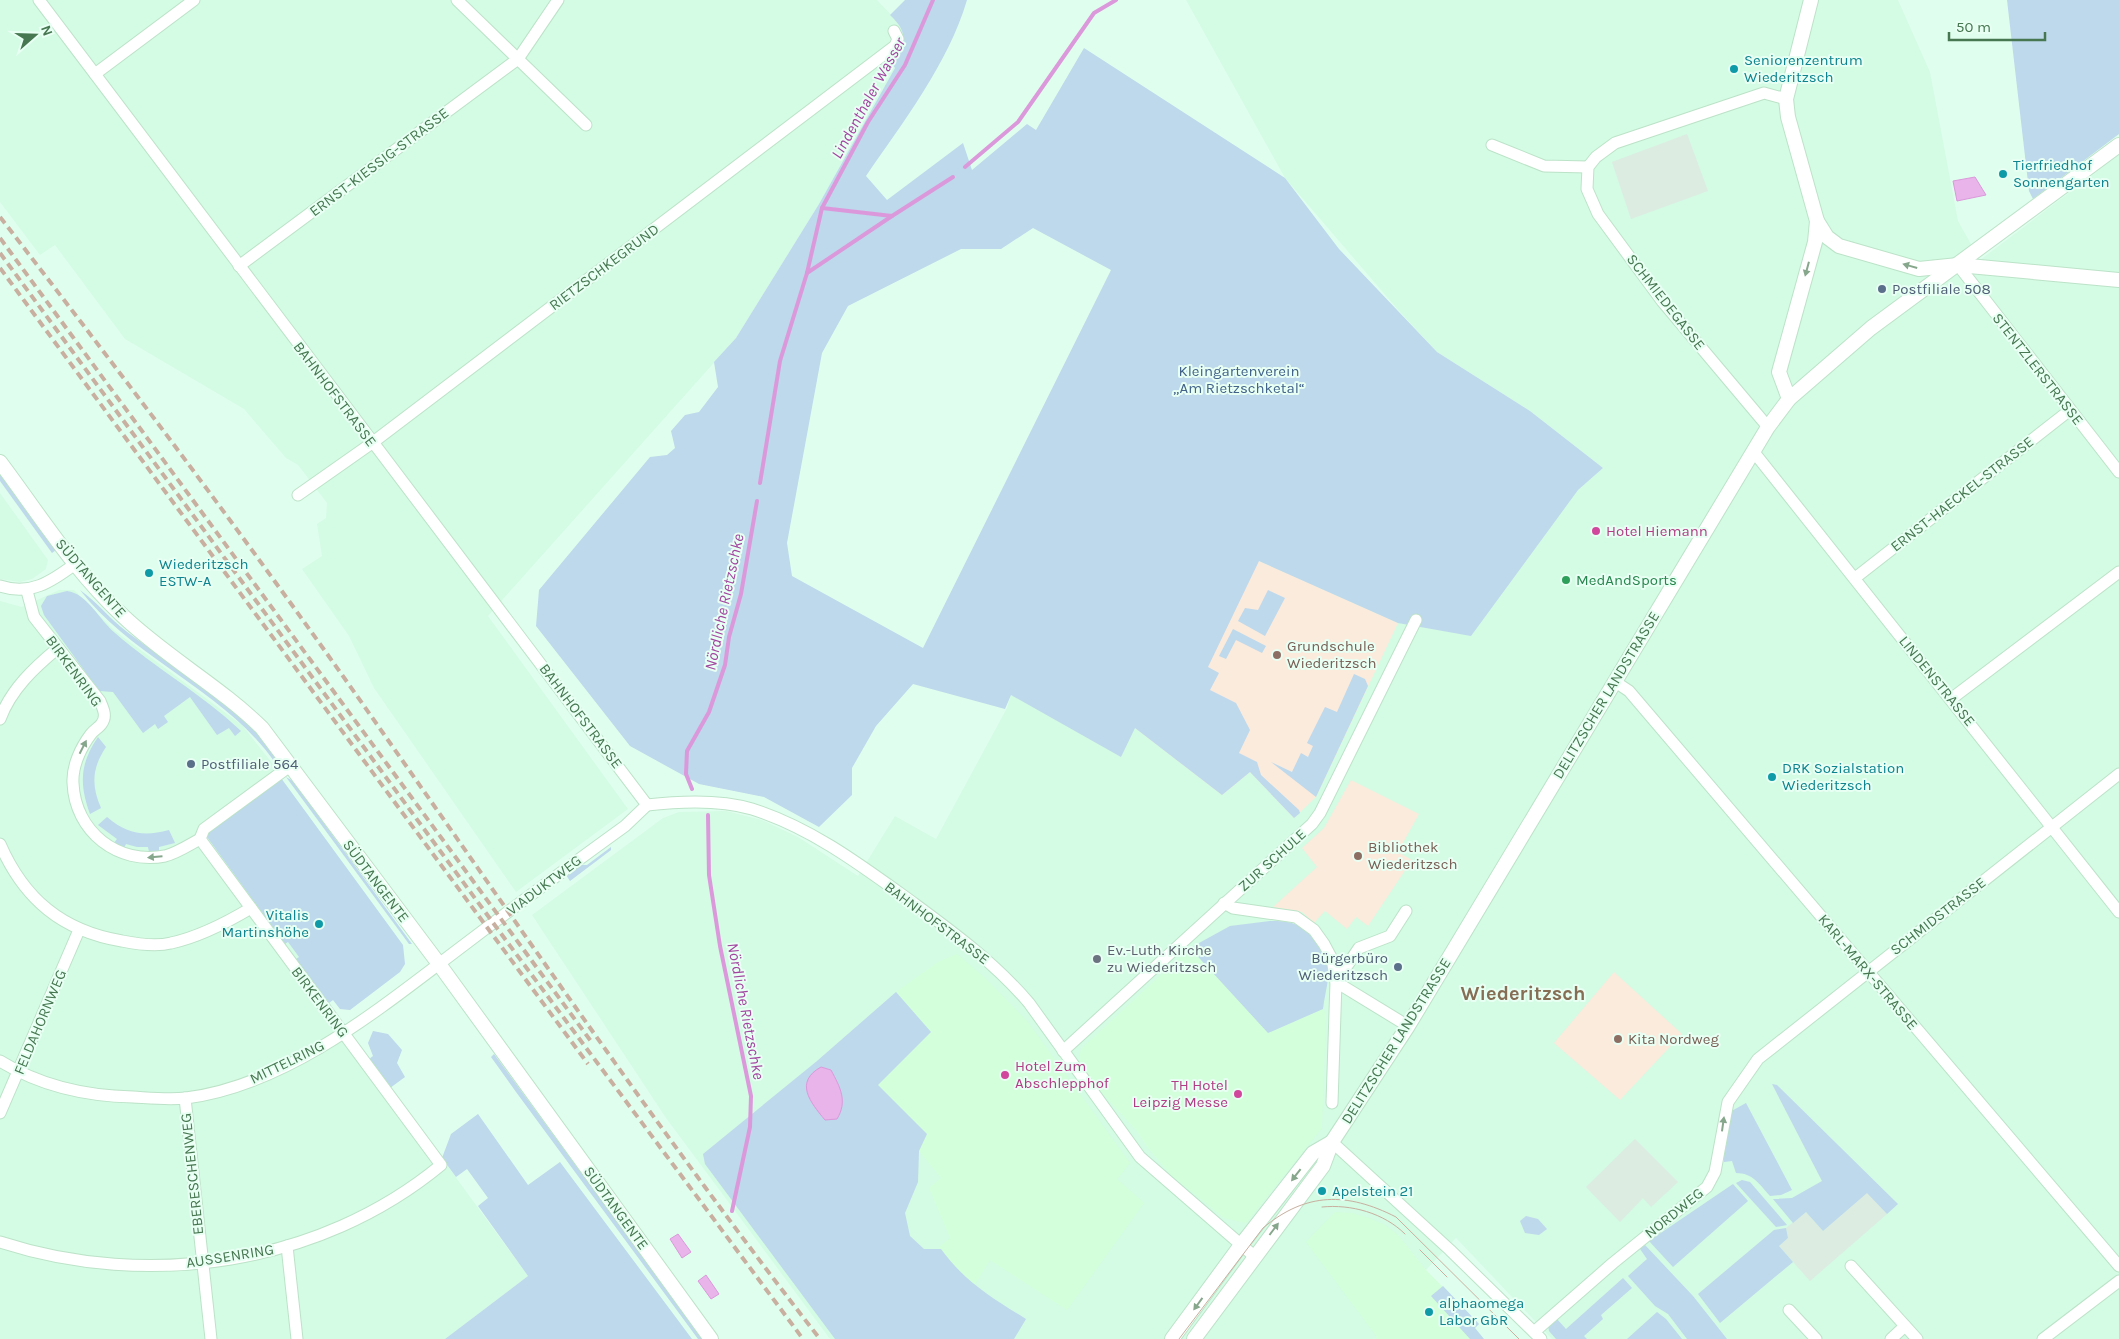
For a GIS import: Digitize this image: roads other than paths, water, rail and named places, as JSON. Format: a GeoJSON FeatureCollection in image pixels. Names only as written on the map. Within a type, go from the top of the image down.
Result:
{"type":"FeatureCollection","features":[{"type":"Feature","properties":{"kind":"street","name":"BAHNHOFSTRASSE"},"geometry":{"type":"LineString","coordinates":[[39,0],[647,805],[692,802],[742,807],[784,821],[820,839],[888,885],[980,954],[1009,979],[1140,1157],[1254,1256]]}},
{"type":"Feature","properties":{"kind":"street"},"geometry":{"type":"LineString","coordinates":[[95,74],[194,0]]}},
{"type":"Feature","properties":{"kind":"street"},"geometry":{"type":"LineString","coordinates":[[456,0],[586,125]]}},
{"type":"Feature","properties":{"kind":"street","name":"ERNST-KIESSIG-STRASSE"},"geometry":{"type":"LineString","coordinates":[[240,266],[518,59],[558,0]]}},
{"type":"Feature","properties":{"kind":"street"},"geometry":{"type":"LineString","coordinates":[[1811,0],[1786,99],[1789,121],[1817,221],[1827,237],[1838,246],[1919,269],[1958,265],[2119,280]]}},
{"type":"Feature","properties":{"kind":"street","name":"RIETZSCHKEGRUND"},"geometry":{"type":"LineString","coordinates":[[298,495],[372,442],[896,46],[898,39],[894,31]]}},
{"type":"Feature","properties":{"kind":"street"},"geometry":{"type":"LineString","coordinates":[[1492,145],[1544,166],[1588,167],[1596,157],[1616,143],[1764,93],[1786,99]]}},
{"type":"Feature","properties":{"kind":"street","name":"DELITZSCHER LANDSTRASSE"},"geometry":{"type":"LineString","coordinates":[[1194,1339],[1254,1256],[1323,1166],[1332,1142],[1408,1026],[1768,427],[1789,400],[1871,328],[2119,144]]}},
{"type":"Feature","properties":{"kind":"street","name":"SCHMIEDEGASSE"},"geometry":{"type":"LineString","coordinates":[[1588,167],[1587,189],[1598,214],[1662,301],[1768,427]]}},
{"type":"Feature","properties":{"kind":"street"},"geometry":{"type":"LineString","coordinates":[[1789,400],[1779,372],[1815,242],[1817,221]]}},
{"type":"Feature","properties":{"kind":"street","name":"STENTZLERSTRASSE"},"geometry":{"type":"LineString","coordinates":[[1958,265],[2119,472]]}},
{"type":"Feature","properties":{"kind":"street","name":"ERNST-HAECKEL-STRASSE"},"geometry":{"type":"LineString","coordinates":[[1855,578],[2070,410]]}},
{"type":"Feature","properties":{"kind":"street","name":"LINDENSTRASSE"},"geometry":{"type":"LineString","coordinates":[[1753,451],[1952,699],[2119,912]]}},
{"type":"Feature","properties":{"kind":"street","name":"SÜDTANGENTE"},"geometry":{"type":"LineString","coordinates":[[0,462],[75,564],[123,616],[245,712],[262,728],[438,964],[711,1339]]}},
{"type":"Feature","properties":{"kind":"street"},"geometry":{"type":"LineString","coordinates":[[0,586],[13,590],[27,591],[75,564]]}},
{"type":"Feature","properties":{"kind":"street"},"geometry":{"type":"LineString","coordinates":[[1952,699],[2119,572]]}},
{"type":"Feature","properties":{"kind":"street","name":"BIRKENRING"},"geometry":{"type":"LineString","coordinates":[[27,591],[34,616],[100,701],[104,712],[102,723],[85,742],[76,761],[72,782],[76,806],[87,826],[103,844],[124,854],[146,858],[167,856],[200,839],[204,829],[290,766]]}},
{"type":"Feature","properties":{"kind":"street","name":"ZUR SCHULE"},"geometry":{"type":"LineString","coordinates":[[1063,1051],[1312,824],[1320,813],[1416,620]]}},
{"type":"Feature","properties":{"kind":"street"},"geometry":{"type":"LineString","coordinates":[[0,718],[12,696],[24,680],[58,648]]}},
{"type":"Feature","properties":{"kind":"street","name":"KARL-MARX-STRASSE"},"geometry":{"type":"LineString","coordinates":[[1614,681],[1629,691],[2119,1266]]}},
{"type":"Feature","properties":{"kind":"street","name":"SCHMIDSTRASSE"},"geometry":{"type":"LineString","coordinates":[[1758,1059],[1867,971],[2119,774]]}},
{"type":"Feature","properties":{"kind":"street","name":"VIADUKTWEG"},"geometry":{"type":"LineString","coordinates":[[438,964],[625,826],[647,805]]}},
{"type":"Feature","properties":{"kind":"street","name":"BIRKENRING"},"geometry":{"type":"LineString","coordinates":[[200,839],[441,1165]]}},
{"type":"Feature","properties":{"kind":"street"},"geometry":{"type":"LineString","coordinates":[[0,844],[18,878],[30,894],[62,920],[80,930],[104,938],[131,942],[170,943],[213,928],[251,908]]}},
{"type":"Feature","properties":{"kind":"street"},"geometry":{"type":"LineString","coordinates":[[1224,903],[1233,908],[1296,917],[1314,930],[1324,944],[1332,959],[1336,982],[1332,1103]]}},
{"type":"Feature","properties":{"kind":"street"},"geometry":{"type":"LineString","coordinates":[[1336,982],[1359,948],[1390,936],[1406,912]]}},
{"type":"Feature","properties":{"kind":"street","name":"FELDAHORNWEG"},"geometry":{"type":"LineString","coordinates":[[0,1113],[80,930]]}},
{"type":"Feature","properties":{"kind":"street","name":"MITTELRING"},"geometry":{"type":"LineString","coordinates":[[0,1061],[18,1073],[64,1089],[103,1096],[185,1098],[227,1090],[268,1075],[307,1056],[438,964]]}},
{"type":"Feature","properties":{"kind":"street"},"geometry":{"type":"LineString","coordinates":[[1336,982],[1408,1026]]}},
{"type":"Feature","properties":{"kind":"street","name":"NORDWEG"},"geometry":{"type":"LineString","coordinates":[[1537,1336],[1613,1263],[1706,1187],[1715,1172],[1728,1102],[1758,1059]]}},
{"type":"Feature","properties":{"kind":"street","name":"EBERESCHENWEG"},"geometry":{"type":"LineString","coordinates":[[185,1098],[201,1262],[211,1339]]}},
{"type":"Feature","properties":{"kind":"street"},"geometry":{"type":"LineString","coordinates":[[1332,1142],[1450,1250],[1537,1336]]}},
{"type":"Feature","properties":{"kind":"street","name":"DELITZSCHER LANDSTRASSE"},"geometry":{"type":"LineString","coordinates":[[1172,1339],[1241,1245],[1313,1153],[1332,1142]]}},
{"type":"Feature","properties":{"kind":"street","name":"AUSSENRING"},"geometry":{"type":"LineString","coordinates":[[0,1242],[53,1256],[104,1265],[132,1267],[245,1257],[287,1246],[330,1231],[382,1206],[415,1186],[441,1165]]}},
{"type":"Feature","properties":{"kind":"street"},"geometry":{"type":"LineString","coordinates":[[287,1246],[297,1339]]}},
{"type":"Feature","properties":{"kind":"street"},"geometry":{"type":"LineString","coordinates":[[1851,1266],[1917,1339]]}},
{"type":"Feature","properties":{"kind":"street"},"geometry":{"type":"LineString","coordinates":[[2043,1339],[2119,1281]]}},
{"type":"Feature","properties":{"kind":"street"},"geometry":{"type":"LineString","coordinates":[[1789,1310],[1816,1339]]}},
{"type":"Feature","properties":{"kind":"street"},"geometry":{"type":"LineString","coordinates":[[1891,1339],[1905,1326]]}},
{"type":"Feature","properties":{"kind":"waterway","name":"Nördliche Rietzschke"},"geometry":{"type":"LineString","coordinates":[[760,483],[780,361],[807,273],[822,208],[868,122],[905,65],[933,0]]}},
{"type":"Feature","properties":{"kind":"waterway","name":"Nördliche Rietzschke"},"geometry":{"type":"LineString","coordinates":[[965,167],[1018,122],[1094,13],[1116,0]]}},
{"type":"Feature","properties":{"kind":"waterway","name":"Nördliche Rietzschke"},"geometry":{"type":"LineString","coordinates":[[822,208],[892,216],[953,177]]}},
{"type":"Feature","properties":{"kind":"waterway","name":"Nördliche Rietzschke"},"geometry":{"type":"LineString","coordinates":[[807,273],[892,216]]}},
{"type":"Feature","properties":{"kind":"waterway","name":"Nördliche Rietzschke"},"geometry":{"type":"LineString","coordinates":[[692,789],[686,774],[687,751],[709,712],[725,665],[729,637],[741,594],[757,501]]}},
{"type":"Feature","properties":{"kind":"waterway","name":"Nördliche Rietzschke"},"geometry":{"type":"LineString","coordinates":[[708,815],[709,875],[720,946],[751,1096],[750,1127],[732,1211]]}},
{"type":"Feature","properties":{"kind":"tram line"},"geometry":{"type":"LineString","coordinates":[[1179,1339],[1263,1228],[1279,1216],[1295,1208],[1311,1202],[1327,1200],[1361,1203],[1396,1217],[1519,1339]]}},
{"type":"Feature","properties":{"kind":"tram line"},"geometry":{"type":"LineString","coordinates":[[1322,1207],[1344,1207],[1377,1215],[1405,1234]]}},
{"type":"Feature","properties":{"kind":"tram line"},"geometry":{"type":"LineString","coordinates":[[1420,1250],[1447,1277]]}},
{"type":"Feature","properties":{"kind":"railway"},"geometry":{"type":"LineString","coordinates":[[0,217],[242,537],[337,667],[652,1115],[820,1339]]}},
{"type":"Feature","properties":{"kind":"railway"},"geometry":{"type":"LineString","coordinates":[[0,238],[593,1044]]}},
{"type":"Feature","properties":{"kind":"railway"},"geometry":{"type":"LineString","coordinates":[[0,253],[505,939],[803,1339]]}},
{"type":"Feature","properties":{"kind":"railway"},"geometry":{"type":"LineString","coordinates":[[0,268],[588,1064]]}},
{"type":"Feature","properties":{"kind":"place","name":"Seniorenzentrum Wiederitzsch"},"geometry":{"type":"Point","coordinates":[1734,69]}},
{"type":"Feature","properties":{"kind":"place","name":"Tierfriedhof Sonnengarten"},"geometry":{"type":"Point","coordinates":[2003,174]}},
{"type":"Feature","properties":{"kind":"place","name":"Postfiliale 508"},"geometry":{"type":"Point","coordinates":[1882,289]}},
{"type":"Feature","properties":{"kind":"place","name":"Hotel Hiemann"},"geometry":{"type":"Point","coordinates":[1596,531]}},
{"type":"Feature","properties":{"kind":"place","name":"Wiederitzsch ESTW-A"},"geometry":{"type":"Point","coordinates":[149,573]}},
{"type":"Feature","properties":{"kind":"place","name":"MedAndSports"},"geometry":{"type":"Point","coordinates":[1566,580]}},
{"type":"Feature","properties":{"kind":"place","name":"Grundschule Wiederitzsch"},"geometry":{"type":"Point","coordinates":[1277,655]}},
{"type":"Feature","properties":{"kind":"place","name":"Postfiliale 564"},"geometry":{"type":"Point","coordinates":[191,764]}},
{"type":"Feature","properties":{"kind":"place","name":"DRK Sozialstation Wiederitzsch"},"geometry":{"type":"Point","coordinates":[1772,777]}},
{"type":"Feature","properties":{"kind":"place","name":"Bibliothek Wiederitzsch"},"geometry":{"type":"Point","coordinates":[1358,856]}},
{"type":"Feature","properties":{"kind":"place","name":"Vitalis Martinshöhe"},"geometry":{"type":"Point","coordinates":[319,924]}},
{"type":"Feature","properties":{"kind":"place","name":"Ev.-Luth. Kirche zu Wiederitzsch"},"geometry":{"type":"Point","coordinates":[1097,959]}},
{"type":"Feature","properties":{"kind":"place","name":"Bürgerbüro Wiederitzsch"},"geometry":{"type":"Point","coordinates":[1398,967]}},
{"type":"Feature","properties":{"kind":"place","name":"Kita Nordweg"},"geometry":{"type":"Point","coordinates":[1618,1039]}},
{"type":"Feature","properties":{"kind":"place","name":"Hotel Zum Abschlepphof"},"geometry":{"type":"Point","coordinates":[1005,1075]}},
{"type":"Feature","properties":{"kind":"place","name":"TH Hotel Leipzig Messe"},"geometry":{"type":"Point","coordinates":[1238,1094]}},
{"type":"Feature","properties":{"kind":"place","name":"Apelstein 21"},"geometry":{"type":"Point","coordinates":[1322,1191]}},
{"type":"Feature","properties":{"kind":"place","name":"alphaomega Labor GbR"},"geometry":{"type":"Point","coordinates":[1429,1312]}},
{"type":"Feature","properties":{"kind":"district","name":"Wiederitzsch"},"geometry":{"type":"Point","coordinates":[1523,993]}},
{"type":"Feature","properties":{"kind":"water label","name":"Lindenthaler Wasser"},"geometry":{"type":"Point","coordinates":[868,98]}},
{"type":"Feature","properties":{"kind":"park label","name":"Kleingartenverein „Am Rietzschketal“"},"geometry":{"type":"Point","coordinates":[1239,380]}}]}
